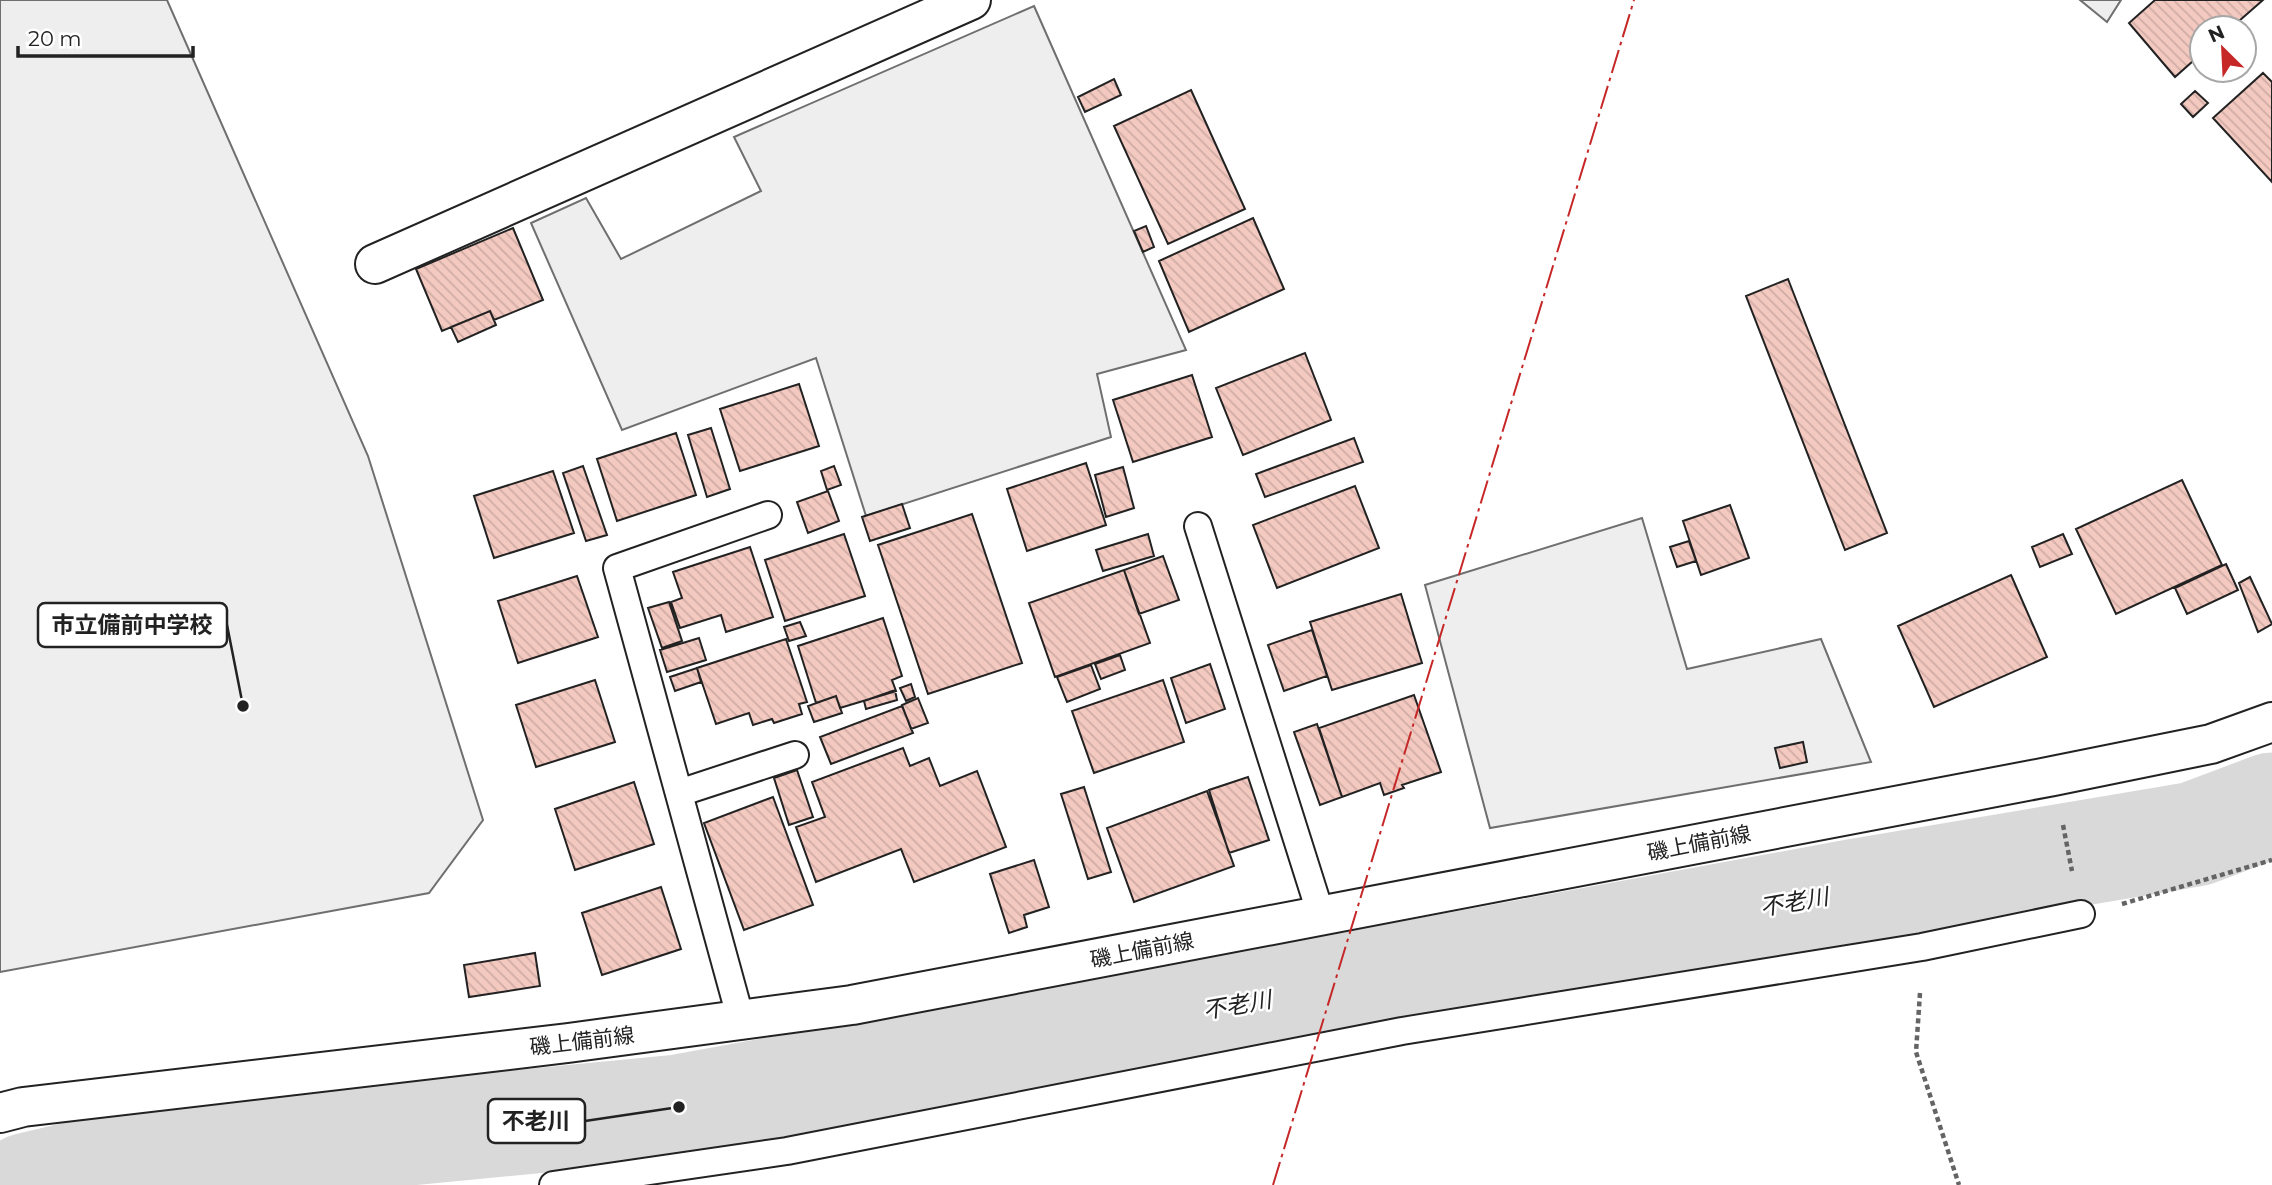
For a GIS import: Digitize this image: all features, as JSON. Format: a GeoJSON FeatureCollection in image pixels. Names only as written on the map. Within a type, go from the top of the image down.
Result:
{"type":"FeatureCollection","features":[{"type":"Feature","properties":{"kind":"main road"},"geometry":{"type":"LineString","coordinates":[[376,264],[971,0]]}},
{"type":"Feature","properties":{"kind":"main road","name":"磯上備前線"},"geometry":{"type":"LineString","coordinates":[[0,1112],[852,1005],[2211,744],[2272,722]]}},
{"type":"Feature","properties":{"kind":"lane"},"geometry":{"type":"LineString","coordinates":[[741,1020],[617,568],[768,515]]}},
{"type":"Feature","properties":{"kind":"lane"},"geometry":{"type":"LineString","coordinates":[[1198,526],[1321,915]]}},
{"type":"Feature","properties":{"kind":"lane"},"geometry":{"type":"LineString","coordinates":[[679,793],[795,755]]}},
{"type":"Feature","properties":{"kind":"lane"},"geometry":{"type":"LineString","coordinates":[[553,1185],[787,1151],[1402,1031],[1922,947],[2081,914]]}},
{"type":"Feature","properties":{"kind":"path"},"geometry":{"type":"LineString","coordinates":[[2061,818],[2074,883]]}},
{"type":"Feature","properties":{"kind":"path"},"geometry":{"type":"LineString","coordinates":[[2081,914],[2272,860]]}},
{"type":"Feature","properties":{"kind":"path"},"geometry":{"type":"LineString","coordinates":[[1922,947],[1916,1052],[1959,1185]]}},
{"type":"Feature","properties":{"kind":"shaded area"},"geometry":{"type":"Polygon","coordinates":[[[0,0],[167,0],[368,456],[483,820],[429,893],[0,972],[0,0]]]}},
{"type":"Feature","properties":{"kind":"shaded area"},"geometry":{"type":"Polygon","coordinates":[[[2080,0],[2121,0],[2107,22],[2080,0]]]}},
{"type":"Feature","properties":{"kind":"shaded area"},"geometry":{"type":"Polygon","coordinates":[[[1034,6],[1186,350],[1097,374],[1111,437],[866,516],[816,358],[622,430],[531,223],[586,198],[621,259],[761,191],[734,137],[1034,6]]]}},
{"type":"Feature","properties":{"kind":"shaded area"},"geometry":{"type":"Polygon","coordinates":[[[1642,518],[1687,669],[1821,639],[1871,762],[1490,828],[1425,585],[1642,518]]]}},
{"type":"Feature","properties":{"kind":"building"},"geometry":{"type":"Polygon","coordinates":[[[2155,0],[2263,0],[2247,14],[2188,14],[2188,65],[2175,77],[2129,23],[2155,0]]]}},
{"type":"Feature","properties":{"kind":"building"},"geometry":{"type":"Polygon","coordinates":[[[2263,73],[2272,82],[2272,182],[2213,118],[2251,84],[2258,84],[2258,78],[2263,73]]]}},
{"type":"Feature","properties":{"kind":"building"},"geometry":{"type":"Polygon","coordinates":[[[1114,79],[1121,95],[1085,112],[1078,97],[1114,79]]]}},
{"type":"Feature","properties":{"kind":"building"},"geometry":{"type":"Polygon","coordinates":[[[1191,90],[1245,209],[1168,244],[1114,126],[1191,90]]]}},
{"type":"Feature","properties":{"kind":"building"},"geometry":{"type":"Polygon","coordinates":[[[2195,91],[2208,103],[2193,117],[2181,104],[2195,91]]]}},
{"type":"Feature","properties":{"kind":"building"},"geometry":{"type":"Polygon","coordinates":[[[1253,218],[1284,289],[1189,332],[1159,261],[1253,218]]]}},
{"type":"Feature","properties":{"kind":"building"},"geometry":{"type":"Polygon","coordinates":[[[1146,226],[1154,247],[1143,252],[1134,231],[1146,226]]]}},
{"type":"Feature","properties":{"kind":"building"},"geometry":{"type":"Polygon","coordinates":[[[513,228],[543,300],[494,320],[490,311],[442,331],[416,269],[513,228]]]}},
{"type":"Feature","properties":{"kind":"building"},"geometry":{"type":"Polygon","coordinates":[[[1788,279],[1887,533],[1845,550],[1746,296],[1788,279]]]}},
{"type":"Feature","properties":{"kind":"building"},"geometry":{"type":"Polygon","coordinates":[[[490,311],[496,325],[458,342],[451,327],[490,311]]]}},
{"type":"Feature","properties":{"kind":"building"},"geometry":{"type":"Polygon","coordinates":[[[1305,353],[1331,420],[1243,455],[1216,388],[1305,353]]]}},
{"type":"Feature","properties":{"kind":"building"},"geometry":{"type":"Polygon","coordinates":[[[1192,375],[1212,437],[1133,462],[1113,400],[1192,375]]]}},
{"type":"Feature","properties":{"kind":"building"},"geometry":{"type":"Polygon","coordinates":[[[799,384],[819,446],[740,471],[720,409],[799,384]]]}},
{"type":"Feature","properties":{"kind":"building"},"geometry":{"type":"Polygon","coordinates":[[[711,428],[730,489],[707,497],[688,435],[711,428]]]}},
{"type":"Feature","properties":{"kind":"building"},"geometry":{"type":"Polygon","coordinates":[[[676,433],[696,495],[617,521],[597,459],[676,433]]]}},
{"type":"Feature","properties":{"kind":"building"},"geometry":{"type":"Polygon","coordinates":[[[1354,438],[1363,462],[1265,497],[1256,474],[1354,438]]]}},
{"type":"Feature","properties":{"kind":"building"},"geometry":{"type":"Polygon","coordinates":[[[1086,463],[1106,525],[1027,551],[1007,489],[1086,463]]]}},
{"type":"Feature","properties":{"kind":"building"},"geometry":{"type":"Polygon","coordinates":[[[583,466],[607,535],[586,541],[563,473],[583,466]]]}},
{"type":"Feature","properties":{"kind":"building"},"geometry":{"type":"Polygon","coordinates":[[[834,466],[841,485],[827,490],[821,471],[834,466]]]}},
{"type":"Feature","properties":{"kind":"building"},"geometry":{"type":"Polygon","coordinates":[[[1123,467],[1134,508],[1106,517],[1095,475],[1123,467]]]}},
{"type":"Feature","properties":{"kind":"building"},"geometry":{"type":"Polygon","coordinates":[[[553,471],[574,533],[494,558],[474,496],[553,471]]]}},
{"type":"Feature","properties":{"kind":"building"},"geometry":{"type":"Polygon","coordinates":[[[2182,480],[2222,565],[2116,614],[2076,529],[2182,480]]]}},
{"type":"Feature","properties":{"kind":"building"},"geometry":{"type":"Polygon","coordinates":[[[1355,486],[1379,548],[1277,588],[1253,525],[1355,486]]]}},
{"type":"Feature","properties":{"kind":"building"},"geometry":{"type":"Polygon","coordinates":[[[828,491],[839,521],[808,533],[797,502],[828,491]]]}},
{"type":"Feature","properties":{"kind":"building"},"geometry":{"type":"Polygon","coordinates":[[[902,504],[910,528],[870,541],[862,517],[902,504]]]}},
{"type":"Feature","properties":{"kind":"building"},"geometry":{"type":"Polygon","coordinates":[[[1730,505],[1749,558],[1701,575],[1683,521],[1730,505]]]}},
{"type":"Feature","properties":{"kind":"building"},"geometry":{"type":"Polygon","coordinates":[[[972,514],[1022,663],[928,694],[878,545],[972,514]]]}},
{"type":"Feature","properties":{"kind":"building"},"geometry":{"type":"Polygon","coordinates":[[[844,534],[865,596],[785,621],[765,560],[844,534]]]}},
{"type":"Feature","properties":{"kind":"building"},"geometry":{"type":"Polygon","coordinates":[[[1148,534],[1154,556],[1103,571],[1096,550],[1148,534]]]}},
{"type":"Feature","properties":{"kind":"building"},"geometry":{"type":"Polygon","coordinates":[[[2063,534],[2072,554],[2040,567],[2032,547],[2063,534]]]}},
{"type":"Feature","properties":{"kind":"building"},"geometry":{"type":"Polygon","coordinates":[[[1689,541],[1696,561],[1677,567],[1670,547],[1689,541]]]}},
{"type":"Feature","properties":{"kind":"building"},"geometry":{"type":"Polygon","coordinates":[[[750,547],[773,617],[726,632],[721,615],[680,628],[671,602],[682,598],[673,572],[750,547]]]}},
{"type":"Feature","properties":{"kind":"building"},"geometry":{"type":"Polygon","coordinates":[[[1163,556],[1179,600],[1139,614],[1124,570],[1163,556]]]}},
{"type":"Feature","properties":{"kind":"building"},"geometry":{"type":"Polygon","coordinates":[[[2226,564],[2238,590],[2187,614],[2175,588],[2226,564]]]}},
{"type":"Feature","properties":{"kind":"building"},"geometry":{"type":"Polygon","coordinates":[[[1124,570],[1150,643],[1055,677],[1029,603],[1124,570]]]}},
{"type":"Feature","properties":{"kind":"building"},"geometry":{"type":"Polygon","coordinates":[[[2011,575],[2047,657],[1934,707],[1898,626],[2011,575]]]}},
{"type":"Feature","properties":{"kind":"building"},"geometry":{"type":"Polygon","coordinates":[[[577,576],[598,637],[518,663],[498,601],[577,576]]]}},
{"type":"Feature","properties":{"kind":"building"},"geometry":{"type":"Polygon","coordinates":[[[2250,577],[2272,624],[2258,632],[2239,583],[2250,577]]]}},
{"type":"Feature","properties":{"kind":"building"},"geometry":{"type":"Polygon","coordinates":[[[1401,594],[1422,663],[1332,690],[1310,622],[1401,594]]]}},
{"type":"Feature","properties":{"kind":"building"},"geometry":{"type":"Polygon","coordinates":[[[669,602],[682,641],[662,648],[648,608],[669,602]]]}},
{"type":"Feature","properties":{"kind":"building"},"geometry":{"type":"Polygon","coordinates":[[[883,618],[902,676],[892,680],[896,691],[840,708],[836,696],[816,703],[798,646],[883,618]]]}},
{"type":"Feature","properties":{"kind":"building"},"geometry":{"type":"Polygon","coordinates":[[[800,622],[806,636],[789,641],[784,627],[800,622]]]}},
{"type":"Feature","properties":{"kind":"building"},"geometry":{"type":"Polygon","coordinates":[[[1312,630],[1327,676],[1284,691],[1268,645],[1312,630]]]}},
{"type":"Feature","properties":{"kind":"building"},"geometry":{"type":"Polygon","coordinates":[[[699,638],[706,660],[667,672],[660,650],[699,638]]]}},
{"type":"Feature","properties":{"kind":"building"},"geometry":{"type":"Polygon","coordinates":[[[786,639],[807,702],[799,704],[802,714],[774,723],[772,719],[753,725],[749,713],[716,724],[697,668],[786,639]]]}},
{"type":"Feature","properties":{"kind":"building"},"geometry":{"type":"Polygon","coordinates":[[[1120,655],[1125,670],[1101,679],[1095,664],[1120,655]]]}},
{"type":"Feature","properties":{"kind":"building"},"geometry":{"type":"Polygon","coordinates":[[[1210,664],[1225,709],[1186,723],[1171,678],[1210,664]]]}},
{"type":"Feature","properties":{"kind":"building"},"geometry":{"type":"Polygon","coordinates":[[[1091,665],[1100,689],[1067,702],[1057,677],[1091,665]]]}},
{"type":"Feature","properties":{"kind":"building"},"geometry":{"type":"Polygon","coordinates":[[[697,668],[701,682],[675,691],[670,677],[697,668]]]}},
{"type":"Feature","properties":{"kind":"building"},"geometry":{"type":"Polygon","coordinates":[[[595,680],[615,742],[536,767],[516,705],[595,680]]]}},
{"type":"Feature","properties":{"kind":"building"},"geometry":{"type":"Polygon","coordinates":[[[1163,680],[1184,742],[1094,773],[1072,711],[1163,680]]]}},
{"type":"Feature","properties":{"kind":"building"},"geometry":{"type":"Polygon","coordinates":[[[911,684],[915,697],[906,701],[900,688],[911,684]]]}},
{"type":"Feature","properties":{"kind":"building"},"geometry":{"type":"Polygon","coordinates":[[[895,690],[897,700],[866,709],[864,701],[895,690]]]}},
{"type":"Feature","properties":{"kind":"building"},"geometry":{"type":"Polygon","coordinates":[[[1414,695],[1441,772],[1402,785],[1404,788],[1384,795],[1380,783],[1342,797],[1319,728],[1414,695]]]}},
{"type":"Feature","properties":{"kind":"building"},"geometry":{"type":"Polygon","coordinates":[[[836,696],[842,713],[814,722],[808,706],[836,696]]]}},
{"type":"Feature","properties":{"kind":"building"},"geometry":{"type":"Polygon","coordinates":[[[918,698],[928,723],[911,729],[902,705],[918,698]]]}},
{"type":"Feature","properties":{"kind":"building"},"geometry":{"type":"Polygon","coordinates":[[[902,706],[913,733],[831,764],[820,737],[902,706]]]}},
{"type":"Feature","properties":{"kind":"building"},"geometry":{"type":"Polygon","coordinates":[[[1317,724],[1342,797],[1320,805],[1294,732],[1317,724]]]}},
{"type":"Feature","properties":{"kind":"building"},"geometry":{"type":"Polygon","coordinates":[[[1803,742],[1807,762],[1780,768],[1775,748],[1803,742]]]}},
{"type":"Feature","properties":{"kind":"building"},"geometry":{"type":"Polygon","coordinates":[[[903,748],[910,766],[929,758],[940,786],[977,771],[1006,847],[914,882],[901,849],[816,882],[796,827],[825,817],[812,782],[903,748]]]}},
{"type":"Feature","properties":{"kind":"building"},"geometry":{"type":"Polygon","coordinates":[[[797,770],[813,817],[789,825],[774,778],[797,770]]]}},
{"type":"Feature","properties":{"kind":"building"},"geometry":{"type":"Polygon","coordinates":[[[1248,777],[1269,840],[1229,853],[1209,790],[1248,777]]]}},
{"type":"Feature","properties":{"kind":"building"},"geometry":{"type":"Polygon","coordinates":[[[634,782],[654,844],[575,870],[555,809],[634,782]]]}},
{"type":"Feature","properties":{"kind":"building"},"geometry":{"type":"Polygon","coordinates":[[[1084,787],[1111,872],[1088,879],[1061,794],[1084,787]]]}},
{"type":"Feature","properties":{"kind":"building"},"geometry":{"type":"Polygon","coordinates":[[[1207,791],[1234,866],[1134,902],[1107,828],[1207,791]]]}},
{"type":"Feature","properties":{"kind":"building"},"geometry":{"type":"Polygon","coordinates":[[[773,797],[813,905],[744,930],[704,823],[773,797]]]}},
{"type":"Feature","properties":{"kind":"building"},"geometry":{"type":"Polygon","coordinates":[[[1034,860],[1049,907],[1024,915],[1027,927],[1009,933],[990,874],[1034,860]]]}},
{"type":"Feature","properties":{"kind":"building"},"geometry":{"type":"Polygon","coordinates":[[[661,887],[681,949],[602,975],[582,913],[661,887]]]}},
{"type":"Feature","properties":{"kind":"building"},"geometry":{"type":"Polygon","coordinates":[[[535,953],[540,986],[469,997],[464,965],[535,953]]]}},
{"type":"Feature","properties":{"kind":"waterway","name":"不老川"},"geometry":{"type":"LineString","coordinates":[[28,1185],[139,1159],[679,1107],[1852,892],[2195,834],[2272,805]]}},
{"type":"Feature","properties":{"kind":"power"},"geometry":{"type":"LineString","coordinates":[[1273,1185],[1634,0]]}},
{"type":"Feature","properties":{"kind":"place","name":"市立備前中学校"},"geometry":{"type":"Point","coordinates":[243,706]}},
{"type":"Feature","properties":{"kind":"place","name":"不老川"},"geometry":{"type":"Point","coordinates":[679,1107]}}]}
